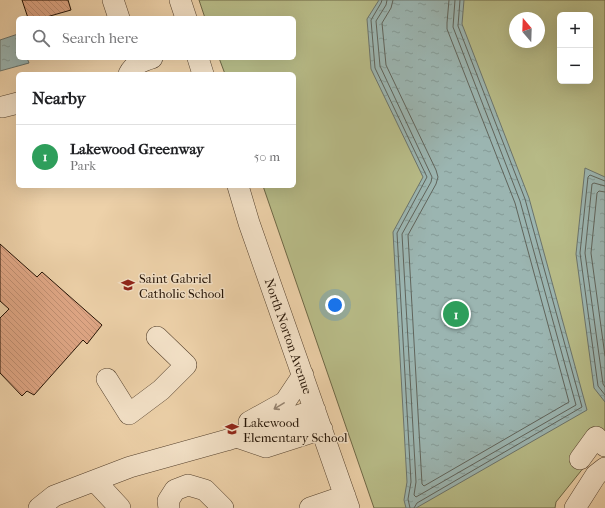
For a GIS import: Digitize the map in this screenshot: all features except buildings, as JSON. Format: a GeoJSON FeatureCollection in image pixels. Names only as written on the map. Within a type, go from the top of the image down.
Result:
{"type":"FeatureCollection","features":[{"type":"Feature","properties":{"kind":"street"},"geometry":{"type":"LineString","coordinates":[[113,0],[117,16]]}},
{"type":"Feature","properties":{"kind":"street"},"geometry":{"type":"LineString","coordinates":[[180,0],[185,16]]}},
{"type":"Feature","properties":{"kind":"street"},"geometry":{"type":"LineString","coordinates":[[199,60],[202,72]]}},
{"type":"Feature","properties":{"kind":"street","name":"North Norton Avenue"},"geometry":{"type":"LineString","coordinates":[[239,188],[249,223],[347,502]]}},
{"type":"Feature","properties":{"kind":"street"},"geometry":{"type":"LineString","coordinates":[[107,379],[129,414],[161,390],[186,365],[157,337]]}},
{"type":"Feature","properties":{"kind":"street"},"geometry":{"type":"LineString","coordinates":[[237,437],[243,425],[285,402],[303,375]]}},
{"type":"Feature","properties":{"kind":"street"},"geometry":{"type":"LineString","coordinates":[[39,508],[54,496],[130,467],[237,437],[266,447],[318,420]]}},
{"type":"Feature","properties":{"kind":"street"},"geometry":{"type":"LineString","coordinates":[[580,460],[596,437],[605,446]]}},
{"type":"Feature","properties":{"kind":"street"},"geometry":{"type":"LineString","coordinates":[[575,508],[596,475],[605,468]]}},
{"type":"Feature","properties":{"kind":"street"},"geometry":{"type":"LineString","coordinates":[[94,481],[120,508]]}},
{"type":"Feature","properties":{"kind":"street"},"geometry":{"type":"LineString","coordinates":[[169,508],[168,501],[175,490],[188,485],[205,490],[223,508]]}},
{"type":"Feature","properties":{"kind":"street"},"geometry":{"type":"LineString","coordinates":[[310,508],[347,502]]}},
{"type":"Feature","properties":{"kind":"green space"},"geometry":{"type":"Polygon","coordinates":[[[199,0],[605,0],[605,441],[556,502],[555,508],[374,508],[264,188],[296,188],[296,72],[224,72],[220,60],[296,60],[296,16],[204,16],[199,0]]]}},
{"type":"Feature","properties":{"kind":"water"},"geometry":{"type":"Polygon","coordinates":[[[379,0],[464,0],[462,24],[529,198],[587,410],[416,508],[406,508],[404,500],[407,482],[393,232],[423,177],[371,69],[367,19],[379,0]]]}},
{"type":"Feature","properties":{"kind":"water"},"geometry":{"type":"Polygon","coordinates":[[[16,35],[16,60],[28,60],[29,63],[0,71],[0,40],[16,35]]]}},
{"type":"Feature","properties":{"kind":"water"},"geometry":{"type":"Polygon","coordinates":[[[585,168],[605,177],[605,402],[594,388],[576,254],[585,168]]]}},
{"type":"Feature","properties":{"kind":"place","name":"Saint Gabriel Catholic School"},"geometry":{"type":"Point","coordinates":[128,285]}},
{"type":"Feature","properties":{"kind":"place","name":"Lakewood Greenway"},"geometry":{"type":"Point","coordinates":[456,314]}},
{"type":"Feature","properties":{"kind":"place","name":"Lakewood Elementary School"},"geometry":{"type":"Point","coordinates":[232,429]}}]}
